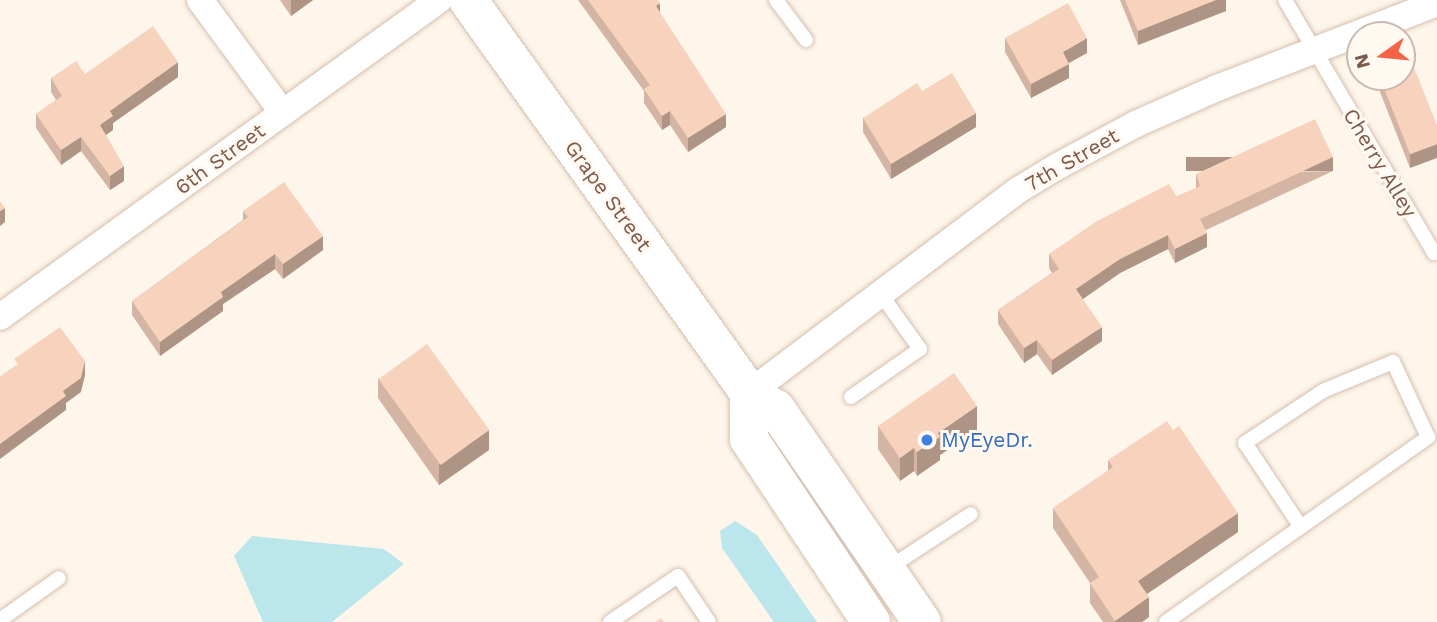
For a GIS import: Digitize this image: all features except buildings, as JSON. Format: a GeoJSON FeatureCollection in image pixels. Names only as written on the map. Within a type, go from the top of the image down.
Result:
{"type":"FeatureCollection","features":[{"type":"Feature","properties":{"kind":"main road","name":"Grape Street"},"geometry":{"type":"LineString","coordinates":[[468,0],[749,393],[776,409],[922,622]]}},
{"type":"Feature","properties":{"kind":"main road"},"geometry":{"type":"LineString","coordinates":[[749,393],[749,439],[871,622]]}},
{"type":"Feature","properties":{"kind":"street"},"geometry":{"type":"LineString","coordinates":[[200,0],[284,113]]}},
{"type":"Feature","properties":{"kind":"street","name":"6th Street"},"geometry":{"type":"LineString","coordinates":[[0,317],[439,0]]}},
{"type":"Feature","properties":{"kind":"street","name":"7th Street"},"geometry":{"type":"LineString","coordinates":[[749,393],[1020,189],[1058,166],[1182,103],[1437,3]]}},
{"type":"Feature","properties":{"kind":"lane"},"geometry":{"type":"LineString","coordinates":[[776,0],[806,40]]}},
{"type":"Feature","properties":{"kind":"lane","name":"Cherry Alley"},"geometry":{"type":"LineString","coordinates":[[1285,0],[1435,253]]}},
{"type":"Feature","properties":{"kind":"lane"},"geometry":{"type":"LineString","coordinates":[[851,397],[920,349],[880,293]]}},
{"type":"Feature","properties":{"kind":"lane"},"geometry":{"type":"LineString","coordinates":[[1166,622],[1301,527],[1428,437],[1393,362],[1323,391],[1245,443],[1301,527]]}},
{"type":"Feature","properties":{"kind":"lane"},"geometry":{"type":"LineString","coordinates":[[886,569],[971,514]]}},
{"type":"Feature","properties":{"kind":"lane"},"geometry":{"type":"LineString","coordinates":[[610,622],[678,576],[709,622]]}},
{"type":"Feature","properties":{"kind":"lane"},"geometry":{"type":"LineString","coordinates":[[0,620],[59,578]]}},
{"type":"Feature","properties":{"kind":"water"},"geometry":{"type":"Polygon","coordinates":[[[735,521],[757,535],[817,622],[774,622],[722,548],[720,531],[735,521]]]}},
{"type":"Feature","properties":{"kind":"water"},"geometry":{"type":"Polygon","coordinates":[[[252,536],[384,549],[404,564],[332,622],[263,622],[234,556],[252,536]]]}},
{"type":"Feature","properties":{"kind":"place","name":"MyEyeDr."},"geometry":{"type":"Point","coordinates":[927,440]}}]}
